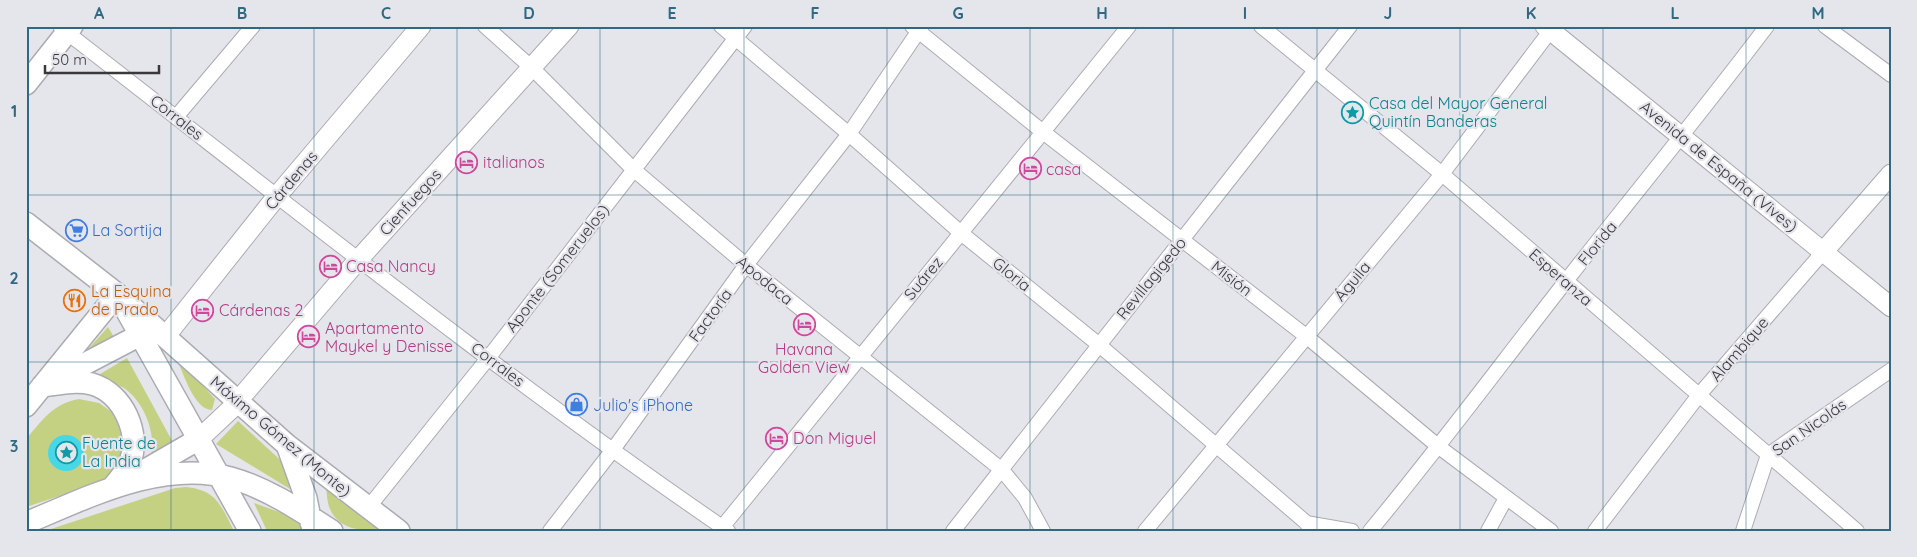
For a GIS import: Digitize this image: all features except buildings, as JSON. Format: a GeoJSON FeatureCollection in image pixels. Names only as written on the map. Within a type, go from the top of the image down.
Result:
{"type":"FeatureCollection","features":[{"type":"Feature","properties":{"kind":"main road"},"geometry":{"type":"LineString","coordinates":[[26,84],[66,28]]}},
{"type":"Feature","properties":{"kind":"main road","name":"Máximo Gómez (Monte)"},"geometry":{"type":"LineString","coordinates":[[26,223],[117,294],[287,445],[399,531]]}},
{"type":"Feature","properties":{"kind":"main road"},"geometry":{"type":"LineString","coordinates":[[26,406],[117,294]]}},
{"type":"Feature","properties":{"kind":"main road","name":"Máximo Gómez (Monte)"},"geometry":{"type":"LineString","coordinates":[[117,294],[250,531]]}},
{"type":"Feature","properties":{"kind":"main road"},"geometry":{"type":"LineString","coordinates":[[42,386],[140,335],[165,337]]}},
{"type":"Feature","properties":{"kind":"main road"},"geometry":{"type":"LineString","coordinates":[[42,386],[81,382],[93,384],[106,391],[119,402],[132,431],[133,453],[124,473],[112,488]]}},
{"type":"Feature","properties":{"kind":"main road","name":"Cienfuegos"},"geometry":{"type":"LineString","coordinates":[[112,488],[199,440]]}},
{"type":"Feature","properties":{"kind":"main road"},"geometry":{"type":"LineString","coordinates":[[287,445],[306,498],[311,523]]}},
{"type":"Feature","properties":{"kind":"main road"},"geometry":{"type":"LineString","coordinates":[[26,523],[112,488],[179,475],[218,475],[247,483],[311,523],[332,531]]}},
{"type":"Feature","properties":{"kind":"street"},"geometry":{"type":"LineString","coordinates":[[176,117],[253,26]]}},
{"type":"Feature","properties":{"kind":"street","name":"Cárdenas"},"geometry":{"type":"LineString","coordinates":[[165,337],[277,196],[421,26]]}},
{"type":"Feature","properties":{"kind":"street","name":"Apodaca"},"geometry":{"type":"LineString","coordinates":[[485,26],[532,68],[633,169],[746,265],[1002,470],[1025,498],[1043,531]]}},
{"type":"Feature","properties":{"kind":"street","name":"Cienfuegos"},"geometry":{"type":"LineString","coordinates":[[199,440],[237,401],[358,260],[569,26]]}},
{"type":"Feature","properties":{"kind":"street","name":"Gloria"},"geometry":{"type":"LineString","coordinates":[[721,26],[961,232],[1098,344],[1216,446],[1300,524],[1316,531]]}},
{"type":"Feature","properties":{"kind":"street","name":"Aponte (Someruelos)"},"geometry":{"type":"LineString","coordinates":[[368,508],[489,357],[744,26]]}},
{"type":"Feature","properties":{"kind":"street","name":"Suárez"},"geometry":{"type":"LineString","coordinates":[[723,530],[859,356],[1129,26]]}},
{"type":"Feature","properties":{"kind":"street","name":"Esperanza"},"geometry":{"type":"LineString","coordinates":[[1261,26],[1442,174],[1857,531]]}},
{"type":"Feature","properties":{"kind":"street","name":"Revillagigedo"},"geometry":{"type":"LineString","coordinates":[[953,531],[1098,344],[1350,26]]}},
{"type":"Feature","properties":{"kind":"street","name":"Florida"},"geometry":{"type":"LineString","coordinates":[[1370,531],[1439,447],[1767,26]]}},
{"type":"Feature","properties":{"kind":"street"},"geometry":{"type":"LineString","coordinates":[[1825,26],[1891,75]]}},
{"type":"Feature","properties":{"kind":"street","name":"Corrales"},"geometry":{"type":"LineString","coordinates":[[66,28],[358,260],[612,451],[723,530]]}},
{"type":"Feature","properties":{"kind":"street","name":"Misión"},"geometry":{"type":"LineString","coordinates":[[918,28],[1043,132],[1306,336],[1439,447],[1551,531]]}},
{"type":"Feature","properties":{"kind":"street","name":"Factoría"},"geometry":{"type":"LineString","coordinates":[[550,531],[612,451],[746,265],[849,134],[918,28]]}},
{"type":"Feature","properties":{"kind":"street","name":"Avenida de España (Vives)"},"geometry":{"type":"LineString","coordinates":[[1550,28],[1891,307]]}},
{"type":"Feature","properties":{"kind":"street","name":"Águila"},"geometry":{"type":"LineString","coordinates":[[1144,531],[1442,174],[1550,28]]}},
{"type":"Feature","properties":{"kind":"street","name":"Alambique"},"geometry":{"type":"LineString","coordinates":[[1595,531],[1699,395],[1891,174]]}},
{"type":"Feature","properties":{"kind":"street","name":"San Nicolás"},"geometry":{"type":"LineString","coordinates":[[1743,531],[1768,455],[1891,370]]}},
{"type":"Feature","properties":{"kind":"street"},"geometry":{"type":"LineString","coordinates":[[1488,531],[1506,498]]}},
{"type":"Feature","properties":{"kind":"street"},"geometry":{"type":"LineString","coordinates":[[1300,524],[1352,531]]}},
{"type":"Feature","properties":{"kind":"green space"},"geometry":{"type":"Polygon","coordinates":[[[108,327],[114,337],[82,356],[108,327]]]}},
{"type":"Feature","properties":{"kind":"green space"},"geometry":{"type":"Polygon","coordinates":[[[176,357],[215,399],[212,410],[200,404],[195,397],[176,357]]]}},
{"type":"Feature","properties":{"kind":"green space"},"geometry":{"type":"Polygon","coordinates":[[[127,358],[176,448],[151,457],[152,438],[150,429],[138,402],[124,388],[95,377],[127,358]]]}},
{"type":"Feature","properties":{"kind":"green space"},"geometry":{"type":"Polygon","coordinates":[[[79,399],[99,403],[115,414],[124,432],[124,459],[108,480],[26,507],[26,439],[43,419],[55,409],[62,404],[79,399]]]}},
{"type":"Feature","properties":{"kind":"green space"},"geometry":{"type":"Polygon","coordinates":[[[238,421],[289,468],[295,482],[290,489],[216,444],[238,421]]]}},
{"type":"Feature","properties":{"kind":"green space"},"geometry":{"type":"Polygon","coordinates":[[[326,486],[381,531],[359,530],[339,521],[329,507],[326,486]]]}},
{"type":"Feature","properties":{"kind":"green space"},"geometry":{"type":"Polygon","coordinates":[[[186,487],[205,492],[217,501],[234,531],[45,531],[175,488],[186,487]]]}},
{"type":"Feature","properties":{"kind":"green space"},"geometry":{"type":"Polygon","coordinates":[[[254,503],[296,518],[304,531],[267,531],[254,503]]]}},
{"type":"Feature","properties":{"kind":"water","name":"Fuente de La India"},"geometry":{"type":"Polygon","coordinates":[[[66,435],[79,440],[84,453],[79,466],[66,471],[53,466],[48,453],[53,440],[66,435]]]}},
{"type":"Feature","properties":{"kind":"place","name":"Casa del Mayor General Quintín Banderas"},"geometry":{"type":"Point","coordinates":[1353,112]}},
{"type":"Feature","properties":{"kind":"place","name":"italianos"},"geometry":{"type":"Point","coordinates":[467,162]}},
{"type":"Feature","properties":{"kind":"place","name":"casa"},"geometry":{"type":"Point","coordinates":[1030,169]}},
{"type":"Feature","properties":{"kind":"place","name":"La Sortija"},"geometry":{"type":"Point","coordinates":[76,230]}},
{"type":"Feature","properties":{"kind":"place","name":"Casa Nancy"},"geometry":{"type":"Point","coordinates":[330,266]}},
{"type":"Feature","properties":{"kind":"place","name":"La Esquina de Prado"},"geometry":{"type":"Point","coordinates":[75,300]}},
{"type":"Feature","properties":{"kind":"place","name":"Cárdenas 2"},"geometry":{"type":"Point","coordinates":[203,310]}},
{"type":"Feature","properties":{"kind":"place","name":"Havana Golden View"},"geometry":{"type":"Point","coordinates":[804,325]}},
{"type":"Feature","properties":{"kind":"place","name":"Apartamento Maykel y Denisse"},"geometry":{"type":"Point","coordinates":[309,337]}},
{"type":"Feature","properties":{"kind":"place","name":"Julio's iPhone"},"geometry":{"type":"Point","coordinates":[577,405]}},
{"type":"Feature","properties":{"kind":"place","name":"Don Miguel"},"geometry":{"type":"Point","coordinates":[777,438]}},
{"type":"Feature","properties":{"kind":"place","name":"Fuente de La India"},"geometry":{"type":"Point","coordinates":[66,452]}}]}
